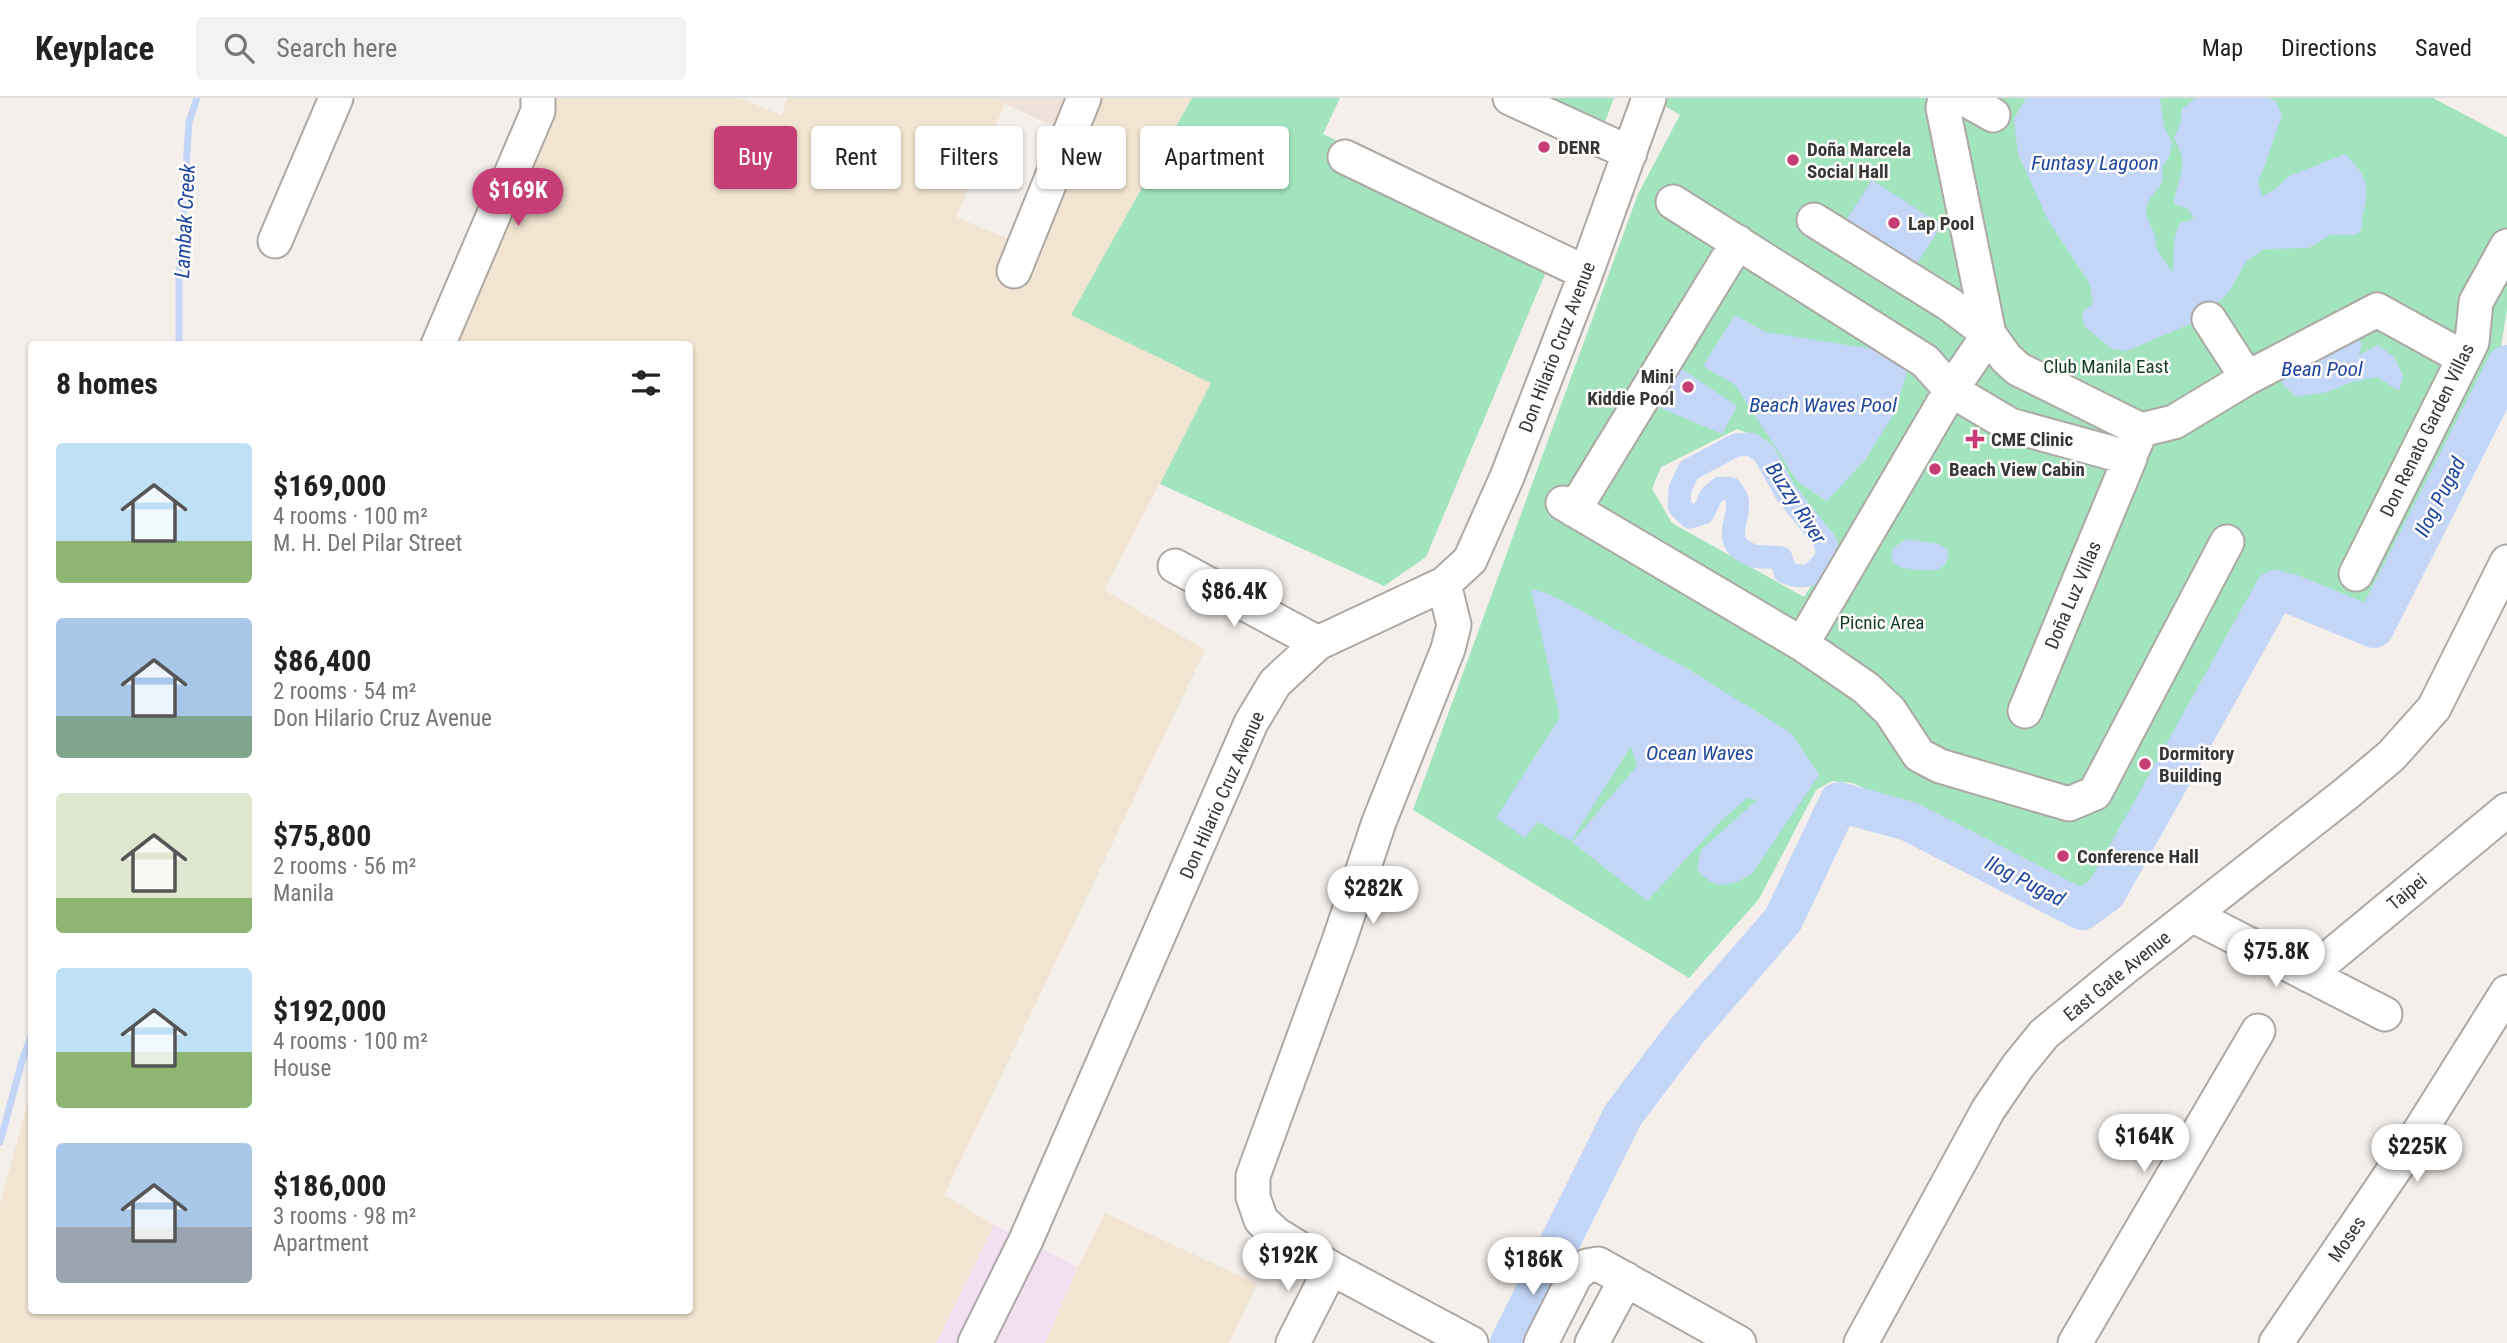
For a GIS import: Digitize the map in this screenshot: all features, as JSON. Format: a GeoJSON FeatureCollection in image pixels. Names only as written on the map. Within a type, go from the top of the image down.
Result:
{"type":"FeatureCollection","features":[{"type":"Feature","properties":{"kind":"street"},"geometry":{"type":"LineString","coordinates":[[275,241],[336,98]]}},
{"type":"Feature","properties":{"kind":"street"},"geometry":{"type":"LineString","coordinates":[[440,341],[538,111],[538,98]]}},
{"type":"Feature","properties":{"kind":"street"},"geometry":{"type":"LineString","coordinates":[[1014,271],[1084,98]]}},
{"type":"Feature","properties":{"kind":"street"},"geometry":{"type":"LineString","coordinates":[[1510,98],[1630,153]]}},
{"type":"Feature","properties":{"kind":"street","name":"Don Hilario Cruz Avenue"},"geometry":{"type":"LineString","coordinates":[[975,1343],[1026,1240],[1251,723],[1275,683],[1318,643],[1444,584],[1470,560],[1507,477],[1586,273],[1649,98]]}},
{"type":"Feature","properties":{"kind":"street"},"geometry":{"type":"LineString","coordinates":[[1802,644],[1951,390],[1989,334],[1943,108],[1945,98]]}},
{"type":"Feature","properties":{"kind":"street"},"geometry":{"type":"LineString","coordinates":[[1963,98],[1993,115]]}},
{"type":"Feature","properties":{"kind":"street"},"geometry":{"type":"LineString","coordinates":[[1345,157],[1586,273]]}},
{"type":"Feature","properties":{"kind":"street"},"geometry":{"type":"LineString","coordinates":[[1673,202],[1925,361],[1951,390],[2010,425],[2131,456]]}},
{"type":"Feature","properties":{"kind":"street"},"geometry":{"type":"LineString","coordinates":[[1814,220],[1950,304],[1989,334],[2006,358],[2018,369],[2131,456]]}},
{"type":"Feature","properties":{"kind":"street"},"geometry":{"type":"LineString","coordinates":[[1738,242],[1568,507],[1802,644],[1866,688],[1890,711],[1919,755],[1940,766],[2069,804],[2095,793],[2227,542]]}},
{"type":"Feature","properties":{"kind":"street","name":"Don Renato Garden Villas"},"geometry":{"type":"LineString","coordinates":[[2356,574],[2473,342],[2476,302],[2507,247]]}},
{"type":"Feature","properties":{"kind":"street"},"geometry":{"type":"LineString","coordinates":[[2131,456],[2174,422],[2247,378],[2377,310],[2464,358]]}},
{"type":"Feature","properties":{"kind":"street"},"geometry":{"type":"LineString","coordinates":[[2209,319],[2247,378]]}},
{"type":"Feature","properties":{"kind":"street","name":"Doña Luz Villas"},"geometry":{"type":"LineString","coordinates":[[2025,711],[2131,456]]}},
{"type":"Feature","properties":{"kind":"street","name":"East Gate Avenue"},"geometry":{"type":"LineString","coordinates":[[1861,1343],[1988,1110],[2044,1034],[2391,756],[2434,708],[2497,606],[2507,562]]}},
{"type":"Feature","properties":{"kind":"street"},"geometry":{"type":"LineString","coordinates":[[1175,566],[1318,643]]}},
{"type":"Feature","properties":{"kind":"street"},"geometry":{"type":"LineString","coordinates":[[1444,584],[1454,625],[1448,649],[1380,822],[1253,1176],[1253,1197],[1262,1220],[1276,1234],[1331,1268],[1468,1342]]}},
{"type":"Feature","properties":{"kind":"street","name":"Taipei"},"geometry":{"type":"LineString","coordinates":[[2308,975],[2507,810]]}},
{"type":"Feature","properties":{"kind":"street"},"geometry":{"type":"LineString","coordinates":[[2192,915],[2385,1014]]}},
{"type":"Feature","properties":{"kind":"street","name":"Moses"},"geometry":{"type":"LineString","coordinates":[[2276,1343],[2411,1145],[2507,992]]}},
{"type":"Feature","properties":{"kind":"street"},"geometry":{"type":"LineString","coordinates":[[2075,1343],[2258,1031]]}},
{"type":"Feature","properties":{"kind":"street"},"geometry":{"type":"LineString","coordinates":[[1547,1341],[1576,1274],[1598,1264],[1739,1343]]}},
{"type":"Feature","properties":{"kind":"street"},"geometry":{"type":"LineString","coordinates":[[1293,1343],[1331,1268]]}},
{"type":"Feature","properties":{"kind":"street"},"geometry":{"type":"LineString","coordinates":[[1592,1343],[1626,1279]]}},
{"type":"Feature","properties":{"kind":"shaded area"},"geometry":{"type":"Polygon","coordinates":[[[557,98],[739,98],[781,115],[788,98],[992,98],[1005,104],[995,126],[915,126],[915,189],[968,189],[956,217],[1008,239],[996,269],[1020,283],[1058,189],[1126,189],[1126,126],[1083,126],[1094,98],[1192,98],[1177,126],[1140,126],[1142,189],[1072,315],[1212,383],[1104,590],[1205,650],[944,1195],[994,1225],[936,1343],[0,1343],[0,1204],[28,1102],[28,1314],[693,1314],[693,341],[448,341],[557,98]]]}},
{"type":"Feature","properties":{"kind":"shaded area"},"geometry":{"type":"Polygon","coordinates":[[[992,98],[1073,98],[1061,126],[1053,126],[992,98]]]}},
{"type":"Feature","properties":{"kind":"shaded area"},"geometry":{"type":"Polygon","coordinates":[[[1105,1213],[1257,1284],[1229,1343],[1045,1343],[1105,1213]]]}},
{"type":"Feature","properties":{"kind":"shaded area"},"geometry":{"type":"Polygon","coordinates":[[[994,1225],[1078,1267],[1045,1343],[936,1343],[994,1225]]]}},
{"type":"Feature","properties":{"kind":"green space"},"geometry":{"type":"Polygon","coordinates":[[[1192,98],[1340,98],[1323,134],[1557,246],[1426,557],[1384,586],[1160,484],[1211,383],[1071,315],[1141,189],[1289,189],[1289,126],[1176,126],[1192,98]]]}},
{"type":"Feature","properties":{"kind":"green space"},"geometry":{"type":"Polygon","coordinates":[[[1540,98],[1614,98],[1603,127],[1540,98]]]}},
{"type":"Feature","properties":{"kind":"green space","name":"Club Manila East"},"geometry":{"type":"Polygon","coordinates":[[[1668,98],[2433,98],[2507,137],[2507,310],[2501,346],[2382,606],[2363,616],[2288,580],[2274,578],[2265,583],[2103,883],[2077,890],[1853,783],[1832,781],[1816,790],[1759,899],[1689,978],[1413,810],[1638,194],[1680,115],[1665,106],[1668,98]],[[1737,429],[1661,467],[1652,489],[1672,523],[1804,597],[1836,547],[1787,492],[1752,435],[1737,429]]]}},
{"type":"Feature","properties":{"kind":"water","name":"Funtasy Lagoon"},"geometry":{"type":"Polygon","coordinates":[[[2026,98],[2160,98],[2164,127],[2172,142],[2169,157],[2162,168],[2162,182],[2148,202],[2146,211],[2157,249],[2173,273],[2177,229],[2180,223],[2194,219],[2187,208],[2174,204],[2182,171],[2182,157],[2174,138],[2182,109],[2196,98],[2266,98],[2276,101],[2282,117],[2258,181],[2262,196],[2275,189],[2289,176],[2345,154],[2360,171],[2365,182],[2362,229],[2356,235],[2330,235],[2309,248],[2264,249],[2246,262],[2229,292],[2199,320],[2127,351],[2112,349],[2085,327],[2082,313],[2093,303],[2090,284],[2048,220],[2018,154],[2014,119],[2026,98]]]}},
{"type":"Feature","properties":{"kind":"water","name":"Lap Pool"},"geometry":{"type":"Polygon","coordinates":[[[1872,180],[1942,225],[1916,265],[1846,220],[1872,180]]]}},
{"type":"Feature","properties":{"kind":"water","name":"Beach Waves Pool"},"geometry":{"type":"Polygon","coordinates":[[[1735,315],[1765,332],[1872,349],[1909,366],[1893,415],[1865,460],[1827,501],[1798,482],[1735,385],[1703,366],[1735,315]]]}},
{"type":"Feature","properties":{"kind":"water","name":"Bean Pool"},"geometry":{"type":"Polygon","coordinates":[[[2352,335],[2362,343],[2359,355],[2378,345],[2394,357],[2403,376],[2399,391],[2377,377],[2352,382],[2327,392],[2296,397],[2282,384],[2282,373],[2352,335]]]}},
{"type":"Feature","properties":{"kind":"water","name":"Mini Kiddie Pool"},"geometry":{"type":"Polygon","coordinates":[[[1680,368],[1737,406],[1722,434],[1656,406],[1680,368]]]}},
{"type":"Feature","properties":{"kind":"water"},"geometry":{"type":"Polygon","coordinates":[[[1907,539],[1939,544],[1948,550],[1945,564],[1936,570],[1897,565],[1891,554],[1893,548],[1907,539]]]}},
{"type":"Feature","properties":{"kind":"water","name":"Ocean Waves"},"geometry":{"type":"Polygon","coordinates":[[[1531,589],[1565,602],[1688,669],[1791,733],[1819,775],[1752,874],[1722,885],[1710,881],[1697,869],[1701,850],[1757,800],[1747,798],[1720,822],[1647,901],[1572,842],[1637,766],[1631,746],[1571,841],[1538,822],[1525,838],[1496,818],[1560,717],[1531,589]]]}},
{"type":"Feature","properties":{"kind":"waterway","name":"Lambak Creek"},"geometry":{"type":"LineString","coordinates":[[179,341],[179,274],[189,122],[197,98]]}},
{"type":"Feature","properties":{"kind":"waterway","name":"Ilog Pugad"},"geometry":{"type":"LineString","coordinates":[[1510,1343],[1623,1115],[1685,1033],[1783,920],[1839,802],[1908,821],[2082,910],[2106,893],[2275,590],[2374,628],[2507,365]]}},
{"type":"Feature","properties":{"kind":"waterway","name":"Buzzy River"},"geometry":{"type":"LineString","coordinates":[[1751,444],[1764,453],[1786,493],[1826,543],[1827,558],[1809,575],[1799,576],[1785,572],[1781,558],[1754,556],[1736,545],[1734,530],[1738,507],[1731,489],[1720,488],[1711,496],[1703,513],[1690,517],[1679,506],[1680,489],[1689,470],[1736,445],[1751,444]]}},
{"type":"Feature","properties":{"kind":"waterway","name":"Lambak Creek"},"geometry":{"type":"LineString","coordinates":[[0,1142],[28,1045]]}},
{"type":"Feature","properties":{"kind":"place","name":"DENR"},"geometry":{"type":"Point","coordinates":[1544,147]}},
{"type":"Feature","properties":{"kind":"place","name":"Doña Marcela Social Hall"},"geometry":{"type":"Point","coordinates":[1793,160]}},
{"type":"Feature","properties":{"kind":"place","name":"Lap Pool"},"geometry":{"type":"Point","coordinates":[1894,223]}},
{"type":"Feature","properties":{"kind":"place","name":"Mini Kiddie Pool"},"geometry":{"type":"Point","coordinates":[1688,387]}},
{"type":"Feature","properties":{"kind":"place","name":"CME Clinic"},"geometry":{"type":"Point","coordinates":[1975,439]}},
{"type":"Feature","properties":{"kind":"place","name":"Beach View Cabin"},"geometry":{"type":"Point","coordinates":[1935,469]}},
{"type":"Feature","properties":{"kind":"place","name":"Dormitory Building"},"geometry":{"type":"Point","coordinates":[2145,764]}},
{"type":"Feature","properties":{"kind":"place","name":"Conference Hall"},"geometry":{"type":"Point","coordinates":[2063,856]}},
{"type":"Feature","properties":{"kind":"park label","name":"Picnic Area"},"geometry":{"type":"Point","coordinates":[1882,622]}}]}
